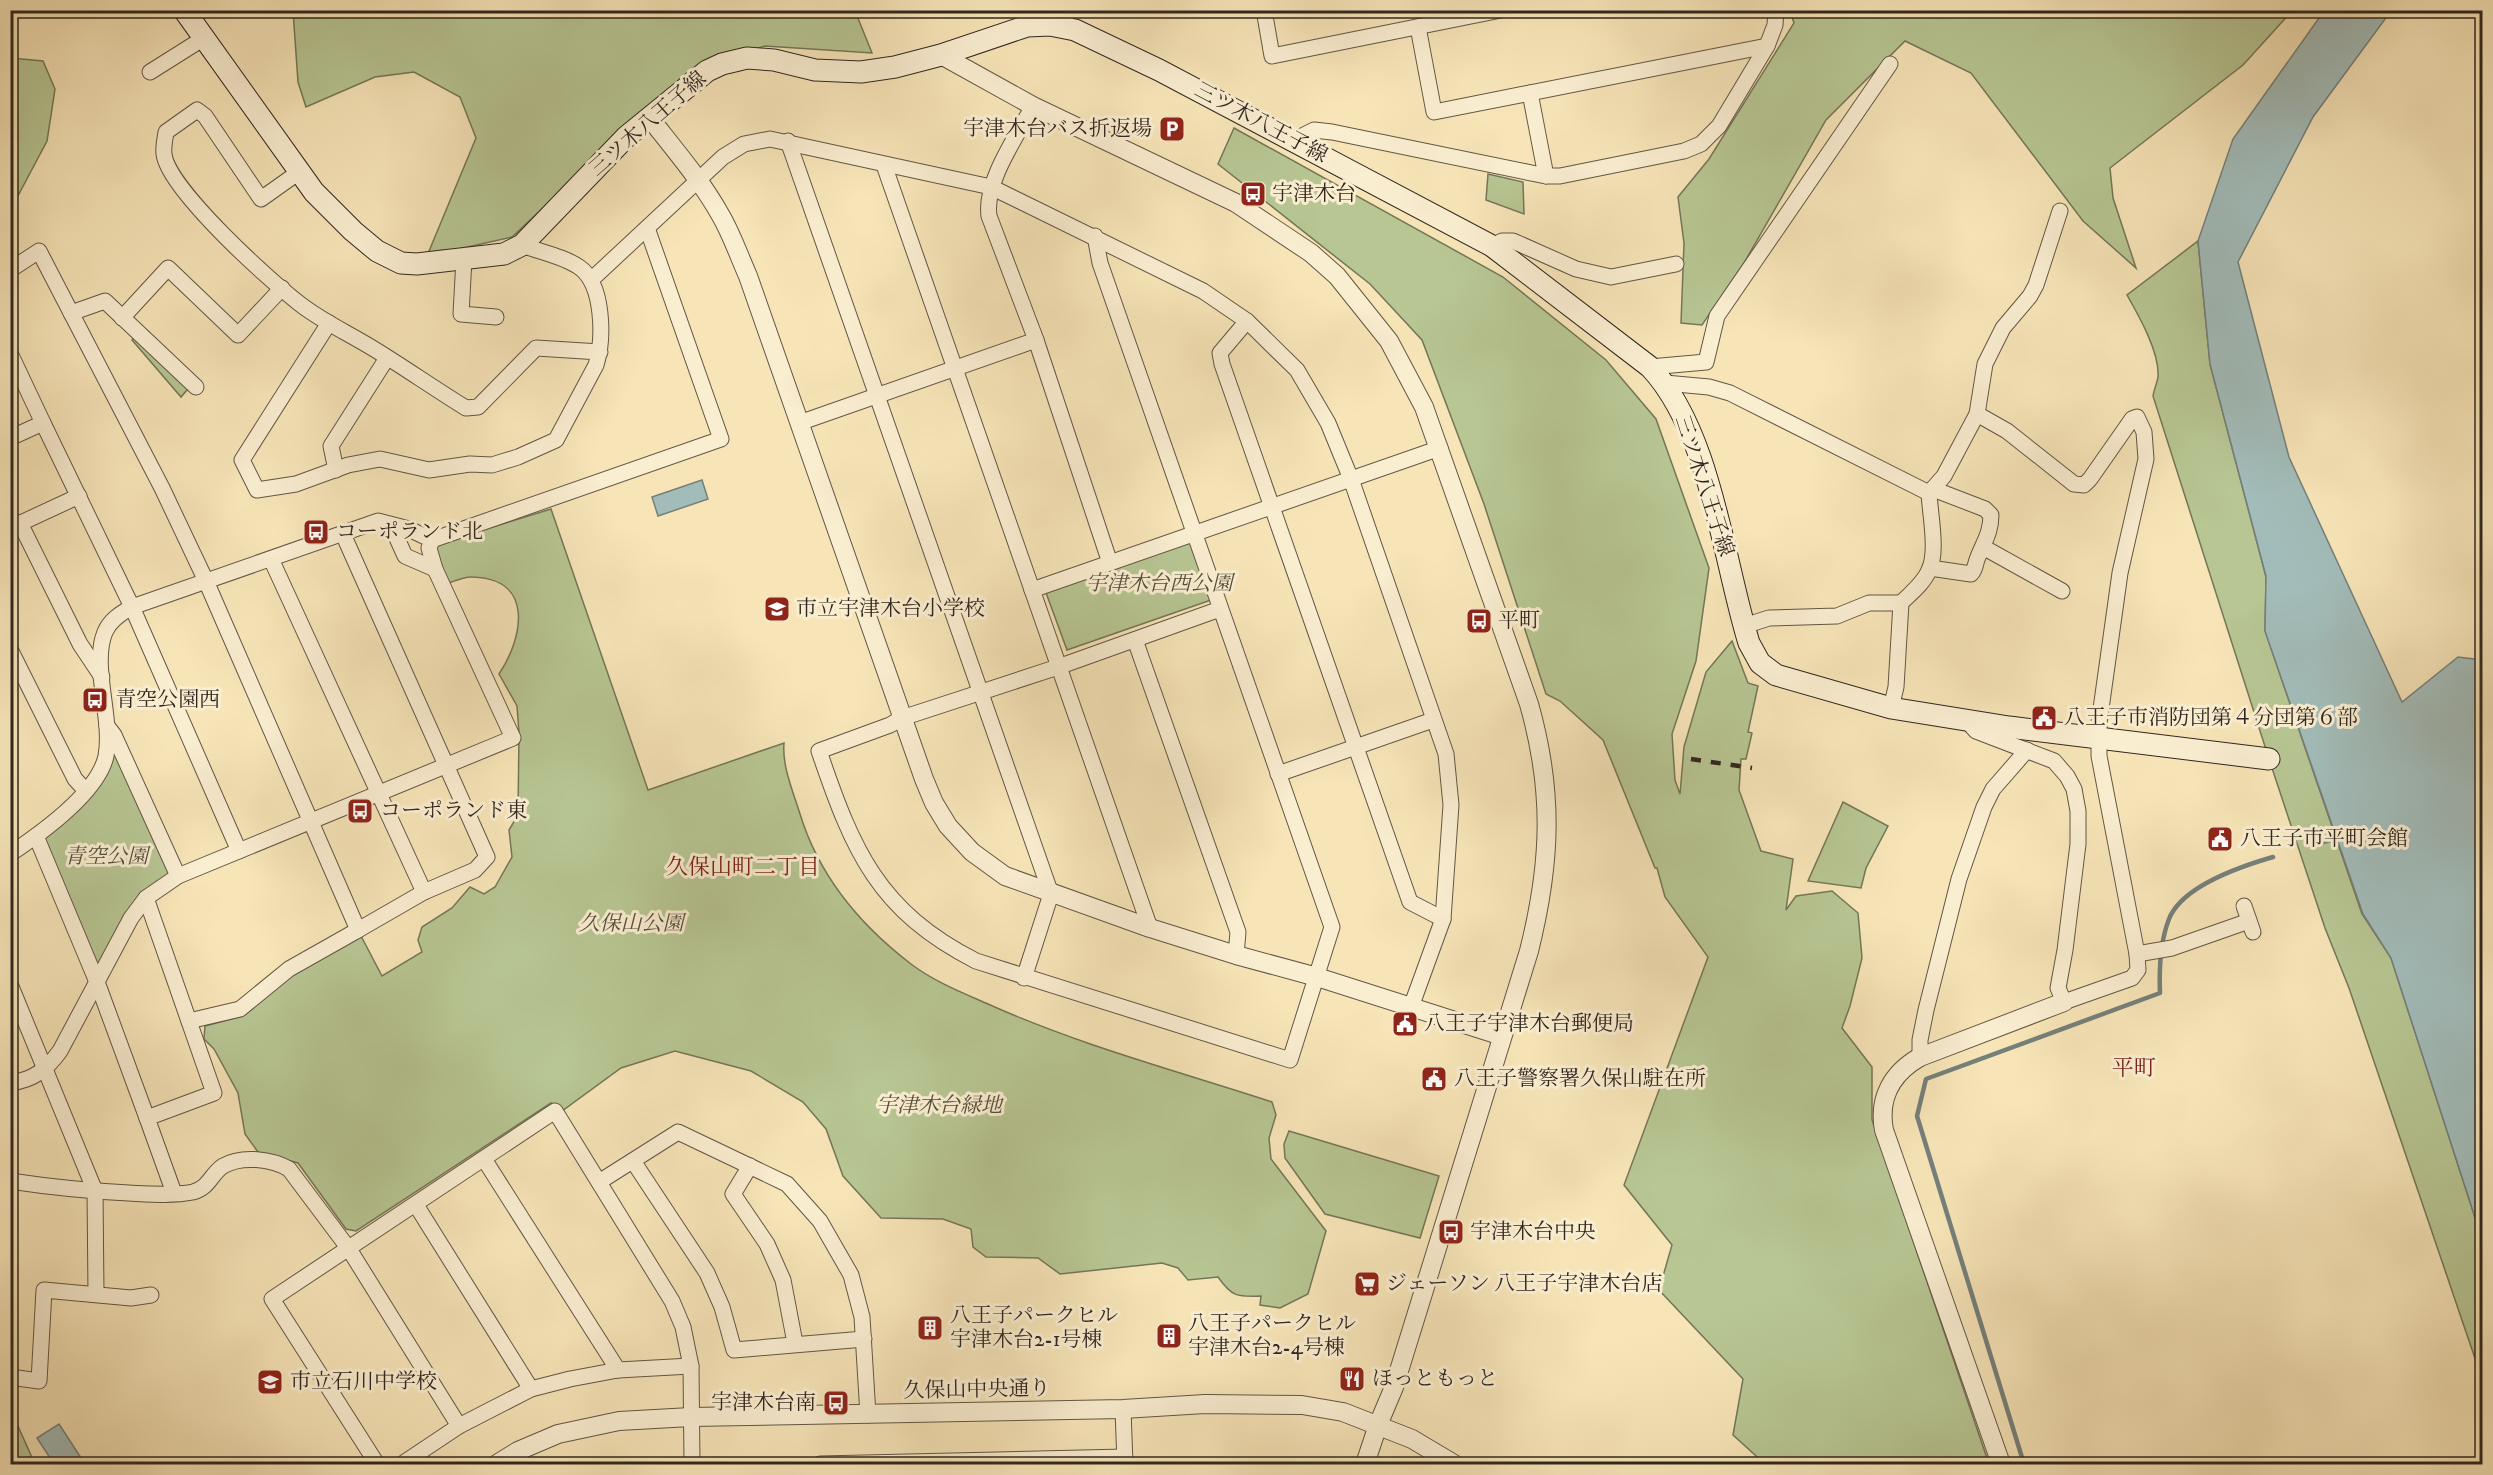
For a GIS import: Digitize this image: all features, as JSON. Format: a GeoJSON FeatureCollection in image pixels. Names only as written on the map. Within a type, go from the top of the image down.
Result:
{"type":"FeatureCollection","features":[{"type":"Feature","properties":{"kind":"main road","name":"三ツ木八王子線"},"geometry":{"type":"LineString","coordinates":[[184,10],[299,172],[337,215],[384,256],[401,263],[417,264],[504,254],[522,245],[593,170],[649,117],[707,71],[737,60],[766,59],[815,70],[861,72],[895,67],[941,55],[1027,26],[1064,18],[1093,36],[1492,246],[1650,367],[1665,383],[1686,422],[1711,494],[1749,643],[1760,663],[1776,675],[1891,708],[2099,738],[2269,759]]}},
{"type":"Feature","properties":{"kind":"street"},"geometry":{"type":"LineString","coordinates":[[1264,10],[1272,56],[1501,10]]}},
{"type":"Feature","properties":{"kind":"street"},"geometry":{"type":"LineString","coordinates":[[1294,140],[1314,130],[1332,132],[1546,176],[1560,176],[1675,153],[1701,144],[1719,126],[1767,46],[1775,25],[1776,10]]}},
{"type":"Feature","properties":{"kind":"street"},"geometry":{"type":"LineString","coordinates":[[1418,27],[1434,112],[1767,46]]}},
{"type":"Feature","properties":{"kind":"street"},"geometry":{"type":"LineString","coordinates":[[150,72],[204,38]]}},
{"type":"Feature","properties":{"kind":"street"},"geometry":{"type":"LineString","coordinates":[[941,55],[1033,106],[1236,203],[1311,253],[1337,276],[1389,340],[1417,391],[1440,448],[1529,704],[1540,746],[1546,788],[1548,845],[1539,911],[1394,1387],[1365,1464]]}},
{"type":"Feature","properties":{"kind":"street"},"geometry":{"type":"LineString","coordinates":[[1650,367],[1706,362],[1718,316],[1890,64]]}},
{"type":"Feature","properties":{"kind":"street"},"geometry":{"type":"LineString","coordinates":[[1530,93],[1546,176]]}},
{"type":"Feature","properties":{"kind":"street"},"geometry":{"type":"LineString","coordinates":[[1033,106],[991,187],[988,203],[989,216],[1036,340],[1110,562]]}},
{"type":"Feature","properties":{"kind":"street"},"geometry":{"type":"LineString","coordinates":[[299,172],[261,199],[205,116],[197,110],[166,132],[164,154],[167,166],[186,195],[282,288],[300,304],[329,323],[466,408],[478,407],[536,348],[600,352]]}},
{"type":"Feature","properties":{"kind":"street"},"geometry":{"type":"LineString","coordinates":[[649,117],[699,181],[722,217],[748,276],[902,718],[934,803],[948,826],[972,852],[1005,876],[1051,894],[1150,928],[1317,977],[1502,1036]]}},
{"type":"Feature","properties":{"kind":"street"},"geometry":{"type":"LineString","coordinates":[[591,280],[723,157],[744,144],[762,139],[788,141],[884,165],[991,187],[1095,236],[1203,291],[1247,321],[1297,370],[1328,423],[1351,478],[1446,754],[1451,805],[1443,919],[1411,1007]]}},
{"type":"Feature","properties":{"kind":"street"},"geometry":{"type":"LineString","coordinates":[[788,141],[1051,894],[1024,978]]}},
{"type":"Feature","properties":{"kind":"street"},"geometry":{"type":"LineString","coordinates":[[884,165],[1150,928]]}},
{"type":"Feature","properties":{"kind":"street"},"geometry":{"type":"LineString","coordinates":[[1891,708],[1896,687],[1901,603],[1923,580],[1930,568],[1933,554],[1931,491],[1944,476],[1977,414],[1985,364],[2003,328],[2030,296],[2036,285],[2060,211]]}},
{"type":"Feature","properties":{"kind":"street"},"geometry":{"type":"LineString","coordinates":[[10,854],[36,836],[86,791],[97,776],[106,757],[107,726],[102,678],[102,650],[105,632],[113,621],[132,607],[378,521],[409,529],[432,540],[721,439],[647,228]]}},
{"type":"Feature","properties":{"kind":"street"},"geometry":{"type":"LineString","coordinates":[[1095,236],[1100,263],[1332,927],[1290,1060],[1024,978],[976,962],[954,950],[903,912],[862,859],[841,815],[819,751],[890,725],[902,718],[1058,667],[1220,609]]}},
{"type":"Feature","properties":{"kind":"street"},"geometry":{"type":"LineString","coordinates":[[1492,246],[1502,241],[1513,241],[1576,269],[1611,277],[1676,264]]}},
{"type":"Feature","properties":{"kind":"street"},"geometry":{"type":"LineString","coordinates":[[329,323],[242,460],[257,490],[296,484],[336,470],[380,459],[429,470],[470,464],[492,465],[518,457],[556,440],[596,365],[600,352],[599,302],[591,280],[577,266],[522,245]]}},
{"type":"Feature","properties":{"kind":"street"},"geometry":{"type":"LineString","coordinates":[[10,270],[39,251],[162,488],[206,581],[358,930]]}},
{"type":"Feature","properties":{"kind":"street"},"geometry":{"type":"LineString","coordinates":[[464,260],[461,314],[496,317]]}},
{"type":"Feature","properties":{"kind":"street"},"geometry":{"type":"LineString","coordinates":[[122,318],[168,268],[238,336],[282,288]]}},
{"type":"Feature","properties":{"kind":"street"},"geometry":{"type":"LineString","coordinates":[[71,313],[105,301],[196,387]]}},
{"type":"Feature","properties":{"kind":"street"},"geometry":{"type":"LineString","coordinates":[[1247,321],[1220,353],[1222,364],[1410,902],[1443,919]]}},
{"type":"Feature","properties":{"kind":"street"},"geometry":{"type":"LineString","coordinates":[[799,423],[1036,340]]}},
{"type":"Feature","properties":{"kind":"street"},"geometry":{"type":"LineString","coordinates":[[10,353],[132,607],[239,851]]}},
{"type":"Feature","properties":{"kind":"street"},"geometry":{"type":"LineString","coordinates":[[336,470],[331,446],[387,358]]}},
{"type":"Feature","properties":{"kind":"street"},"geometry":{"type":"LineString","coordinates":[[1665,383],[1709,387],[1730,393],[1931,491],[1985,509],[1992,515],[1991,528],[1971,574],[1930,568]]}},
{"type":"Feature","properties":{"kind":"street"},"geometry":{"type":"LineString","coordinates":[[1977,414],[2007,431],[2074,484],[2084,485],[2132,419],[2137,417],[2141,425],[2146,459],[2120,573],[2099,738],[2099,756],[2143,954],[2138,970],[2132,978],[1920,1057],[1901,1070],[1887,1092],[1883,1106],[1884,1130],[2001,1464]]}},
{"type":"Feature","properties":{"kind":"street"},"geometry":{"type":"LineString","coordinates":[[10,438],[43,423]]}},
{"type":"Feature","properties":{"kind":"street"},"geometry":{"type":"LineString","coordinates":[[1032,590],[1440,448]]}},
{"type":"Feature","properties":{"kind":"street"},"geometry":{"type":"LineString","coordinates":[[79,496],[15,525],[80,644],[102,678]]}},
{"type":"Feature","properties":{"kind":"street"},"geometry":{"type":"LineString","coordinates":[[391,525],[405,556],[435,569]]}},
{"type":"Feature","properties":{"kind":"street"},"geometry":{"type":"LineString","coordinates":[[189,1021],[240,1009],[289,969],[424,892],[474,870],[487,857],[343,534]]}},
{"type":"Feature","properties":{"kind":"street"},"geometry":{"type":"LineString","coordinates":[[10,1083],[33,1077],[47,1069],[60,1051],[131,918],[146,898],[178,876],[513,738],[435,569],[429,548],[432,540]]}},
{"type":"Feature","properties":{"kind":"street"},"geometry":{"type":"LineString","coordinates":[[1983,547],[2062,591]]}},
{"type":"Feature","properties":{"kind":"street"},"geometry":{"type":"LineString","coordinates":[[271,559],[424,892]]}},
{"type":"Feature","properties":{"kind":"street"},"geometry":{"type":"LineString","coordinates":[[1744,626],[1769,618],[1837,616],[1869,603],[1901,603]]}},
{"type":"Feature","properties":{"kind":"street"},"geometry":{"type":"LineString","coordinates":[[1135,639],[1238,932],[1236,955]]}},
{"type":"Feature","properties":{"kind":"street"},"geometry":{"type":"LineString","coordinates":[[10,649],[75,779],[86,791]]}},
{"type":"Feature","properties":{"kind":"street"},"geometry":{"type":"LineString","coordinates":[[1278,774],[1433,720]]}},
{"type":"Feature","properties":{"kind":"street"},"geometry":{"type":"LineString","coordinates":[[1966,720],[1976,731],[2054,761],[2072,784],[2076,799],[2078,844],[2058,988],[2064,1002]]}},
{"type":"Feature","properties":{"kind":"street"},"geometry":{"type":"LineString","coordinates":[[107,726],[114,735],[178,876]]}},
{"type":"Feature","properties":{"kind":"street"},"geometry":{"type":"LineString","coordinates":[[1920,1057],[1920,1040],[1926,1010],[1959,879],[1984,807],[1993,789],[2027,750]]}},
{"type":"Feature","properties":{"kind":"street"},"geometry":{"type":"LineString","coordinates":[[36,836],[97,982],[174,1193]]}},
{"type":"Feature","properties":{"kind":"street"},"geometry":{"type":"LineString","coordinates":[[146,898],[214,1092],[147,1118]]}},
{"type":"Feature","properties":{"kind":"street"},"geometry":{"type":"LineString","coordinates":[[2143,954],[2251,927],[2244,906]]}},
{"type":"Feature","properties":{"kind":"street"},"geometry":{"type":"LineString","coordinates":[[10,984],[96,1191],[96,1294]]}},
{"type":"Feature","properties":{"kind":"street"},"geometry":{"type":"LineString","coordinates":[[376,1464],[272,1299],[555,1111],[672,1301],[682,1327],[691,1366],[692,1464]]}},
{"type":"Feature","properties":{"kind":"street"},"geometry":{"type":"LineString","coordinates":[[598,1182],[678,1132],[787,1184],[820,1221],[851,1275],[862,1317],[868,1415]]}},
{"type":"Feature","properties":{"kind":"street"},"geometry":{"type":"LineString","coordinates":[[484,1159],[618,1370]]}},
{"type":"Feature","properties":{"kind":"street"},"geometry":{"type":"LineString","coordinates":[[10,1181],[73,1190],[194,1192],[207,1186],[223,1166],[247,1160],[276,1161],[289,1169],[349,1249],[459,1426]]}},
{"type":"Feature","properties":{"kind":"street"},"geometry":{"type":"LineString","coordinates":[[633,1161],[707,1273],[723,1307],[734,1350],[795,1343],[864,1339]]}},
{"type":"Feature","properties":{"kind":"street"},"geometry":{"type":"LineString","coordinates":[[750,1166],[733,1194],[766,1244],[783,1280],[795,1343]]}},
{"type":"Feature","properties":{"kind":"street"},"geometry":{"type":"LineString","coordinates":[[416,1204],[531,1389]]}},
{"type":"Feature","properties":{"kind":"street"},"geometry":{"type":"LineString","coordinates":[[10,1377],[39,1381],[44,1290],[130,1298],[152,1295]]}},
{"type":"Feature","properties":{"kind":"street"},"geometry":{"type":"LineString","coordinates":[[402,1464],[459,1426],[531,1389],[618,1370],[691,1366]]}},
{"type":"Feature","properties":{"kind":"street","name":"久保山中央通り"},"geometry":{"type":"LineString","coordinates":[[497,1464],[518,1451],[558,1434],[619,1421],[691,1417],[1123,1409],[1205,1404],[1302,1405],[1343,1412],[1412,1439],[1454,1464]]}},
{"type":"Feature","properties":{"kind":"street"},"geometry":{"type":"LineString","coordinates":[[820,1464],[1125,1461],[1123,1409]]}},
{"type":"Feature","properties":{"kind":"green space"},"geometry":{"type":"Polygon","coordinates":[[[293,11],[855,11],[872,53],[765,46],[691,69],[512,237],[427,256],[476,138],[460,97],[414,72],[375,77],[306,107],[298,82],[293,11]]]}},
{"type":"Feature","properties":{"kind":"green space"},"geometry":{"type":"Polygon","coordinates":[[[1790,11],[2292,11],[2243,65],[2110,168],[2113,198],[2136,268],[2083,221],[1971,73],[1905,41],[1826,120],[1744,263],[1702,325],[1681,323],[1684,243],[1678,197],[1709,159],[1794,23],[1790,11]]]}},
{"type":"Feature","properties":{"kind":"green space"},"geometry":{"type":"Polygon","coordinates":[[[11,58],[43,61],[55,89],[47,141],[11,209],[11,58]]]}},
{"type":"Feature","properties":{"kind":"green space"},"geometry":{"type":"Polygon","coordinates":[[[1234,128],[1503,277],[1606,360],[1656,419],[1709,568],[1696,661],[1672,734],[1675,780],[1680,794],[1684,747],[1706,672],[1732,641],[1748,683],[1758,686],[1748,732],[1752,733],[1746,759],[1741,759],[1739,790],[1761,851],[1793,859],[1786,910],[1796,896],[1832,891],[1858,913],[1862,958],[1842,1028],[1872,1067],[1872,1120],[1989,1464],[1765,1464],[1733,1435],[1743,1379],[1659,1290],[1672,1245],[1624,1185],[1708,957],[1665,897],[1657,868],[1655,868],[1603,740],[1560,701],[1546,694],[1484,504],[1422,340],[1370,284],[1218,164],[1234,128]]]}},
{"type":"Feature","properties":{"kind":"green space"},"geometry":{"type":"Polygon","coordinates":[[[1488,174],[1523,182],[1524,214],[1486,200],[1488,174]]]}},
{"type":"Feature","properties":{"kind":"green space"},"geometry":{"type":"Polygon","coordinates":[[[2198,241],[2210,364],[2266,577],[2265,631],[2362,914],[2391,958],[2482,1239],[2482,1379],[2349,988],[2325,928],[2269,759],[2153,396],[2158,377],[2156,357],[2148,335],[2127,295],[2198,241]]]}},
{"type":"Feature","properties":{"kind":"green space"},"geometry":{"type":"Polygon","coordinates":[[[138,332],[193,383],[181,397],[132,340],[138,332]]]}},
{"type":"Feature","properties":{"kind":"green space"},"geometry":{"type":"Polygon","coordinates":[[[551,509],[648,790],[784,743],[789,779],[808,837],[818,858],[858,916],[911,964],[958,991],[1022,1019],[1128,1057],[1272,1102],[1276,1115],[1269,1138],[1271,1159],[1326,1231],[1308,1294],[1280,1308],[1260,1305],[1261,1296],[1246,1296],[1231,1292],[1218,1277],[1188,1280],[1178,1268],[1162,1263],[1060,1274],[1038,1258],[986,1257],[973,1247],[971,1229],[943,1219],[881,1218],[843,1176],[826,1129],[803,1102],[751,1071],[675,1051],[621,1068],[562,1111],[551,1103],[356,1231],[346,1229],[298,1163],[258,1152],[245,1134],[238,1093],[214,1049],[204,1039],[205,1026],[243,1016],[295,972],[361,936],[382,976],[422,952],[418,940],[422,927],[452,908],[470,887],[484,894],[495,887],[512,857],[509,830],[518,815],[519,733],[517,706],[499,674],[514,644],[518,628],[515,599],[507,588],[493,580],[470,577],[446,584],[435,549],[438,544],[551,509]]]}},
{"type":"Feature","properties":{"kind":"green space","name":"宇津木台西公園"},"geometry":{"type":"Polygon","coordinates":[[[1190,538],[1211,600],[1067,650],[1045,590],[1190,538]]]}},
{"type":"Feature","properties":{"kind":"green space","name":"青空公園"},"geometry":{"type":"Polygon","coordinates":[[[107,726],[178,876],[146,898],[97,982],[36,836],[97,776],[107,726]]]}},
{"type":"Feature","properties":{"kind":"green space"},"geometry":{"type":"Polygon","coordinates":[[[1843,802],[1888,826],[1866,868],[1861,888],[1808,881],[1843,802]]]}},
{"type":"Feature","properties":{"kind":"green space"},"geometry":{"type":"Polygon","coordinates":[[[1289,1131],[1439,1176],[1420,1238],[1325,1214],[1285,1158],[1284,1144],[1289,1131]]]}},
{"type":"Feature","properties":{"kind":"green space"},"geometry":{"type":"Polygon","coordinates":[[[12,1413],[35,1464],[11,1464],[12,1413]]]}},
{"type":"Feature","properties":{"kind":"water"},"geometry":{"type":"Polygon","coordinates":[[[2324,11],[2391,11],[2313,117],[2238,262],[2289,457],[2402,702],[2458,657],[2482,660],[2482,1239],[2391,958],[2363,914],[2265,631],[2266,576],[2210,364],[2198,241],[2233,139],[2324,11]]]}},
{"type":"Feature","properties":{"kind":"water"},"geometry":{"type":"Polygon","coordinates":[[[702,480],[708,499],[658,516],[652,497],[702,480]]]}},
{"type":"Feature","properties":{"kind":"water"},"geometry":{"type":"Polygon","coordinates":[[[59,1424],[85,1464],[54,1464],[37,1438],[59,1424]]]}},
{"type":"Feature","properties":{"kind":"waterway"},"geometry":{"type":"LineString","coordinates":[[2314,845],[2336,838]]}},
{"type":"Feature","properties":{"kind":"waterway"},"geometry":{"type":"LineString","coordinates":[[2024,1464],[1917,1116],[1926,1079],[2160,993],[2162,946],[2169,919],[2176,907],[2199,887],[2214,879],[2273,857]]}},
{"type":"Feature","properties":{"kind":"railway"},"geometry":{"type":"LineString","coordinates":[[1691,759],[1752,768]]}},
{"type":"Feature","properties":{"kind":"place","name":"宇津木台バス折返場"},"geometry":{"type":"Point","coordinates":[1172,129]}},
{"type":"Feature","properties":{"kind":"place","name":"宇津木台"},"geometry":{"type":"Point","coordinates":[1253,194]}},
{"type":"Feature","properties":{"kind":"place","name":"コーポランド北"},"geometry":{"type":"Point","coordinates":[316,532]}},
{"type":"Feature","properties":{"kind":"place","name":"市立宇津木台小学校"},"geometry":{"type":"Point","coordinates":[777,609]}},
{"type":"Feature","properties":{"kind":"place","name":"平町"},"geometry":{"type":"Point","coordinates":[1479,621]}},
{"type":"Feature","properties":{"kind":"place","name":"青空公園西"},"geometry":{"type":"Point","coordinates":[95,700]}},
{"type":"Feature","properties":{"kind":"place","name":"八王子市消防団第４分団第６部"},"geometry":{"type":"Point","coordinates":[2044,718]}},
{"type":"Feature","properties":{"kind":"place","name":"コーポランド東"},"geometry":{"type":"Point","coordinates":[360,811]}},
{"type":"Feature","properties":{"kind":"place","name":"八王子市平町会館"},"geometry":{"type":"Point","coordinates":[2220,839]}},
{"type":"Feature","properties":{"kind":"place","name":"八王子宇津木台郵便局"},"geometry":{"type":"Point","coordinates":[1405,1024]}},
{"type":"Feature","properties":{"kind":"place","name":"八王子警察署久保山駐在所"},"geometry":{"type":"Point","coordinates":[1434,1079]}},
{"type":"Feature","properties":{"kind":"place","name":"宇津木台中央"},"geometry":{"type":"Point","coordinates":[1451,1232]}},
{"type":"Feature","properties":{"kind":"place","name":"ジェーソン 八王子宇津木台店"},"geometry":{"type":"Point","coordinates":[1367,1284]}},
{"type":"Feature","properties":{"kind":"place","name":"八王子パークヒル 宇津木台2-1号棟"},"geometry":{"type":"Point","coordinates":[930,1328]}},
{"type":"Feature","properties":{"kind":"place","name":"八王子パークヒル 宇津木台2-4号棟"},"geometry":{"type":"Point","coordinates":[1169,1336]}},
{"type":"Feature","properties":{"kind":"place","name":"ほっともっと"},"geometry":{"type":"Point","coordinates":[1352,1379]}},
{"type":"Feature","properties":{"kind":"place","name":"市立石川中学校"},"geometry":{"type":"Point","coordinates":[270,1382]}},
{"type":"Feature","properties":{"kind":"place","name":"宇津木台南"},"geometry":{"type":"Point","coordinates":[836,1403]}},
{"type":"Feature","properties":{"kind":"district","name":"久保山町二丁目"},"geometry":{"type":"Point","coordinates":[743,867]}},
{"type":"Feature","properties":{"kind":"district","name":"平町"},"geometry":{"type":"Point","coordinates":[2134,1068]}},
{"type":"Feature","properties":{"kind":"park label","name":"久保山公園"},"geometry":{"type":"Point","coordinates":[631,924]}},
{"type":"Feature","properties":{"kind":"park label","name":"宇津木台緑地"},"geometry":{"type":"Point","coordinates":[939,1106]}}]}
